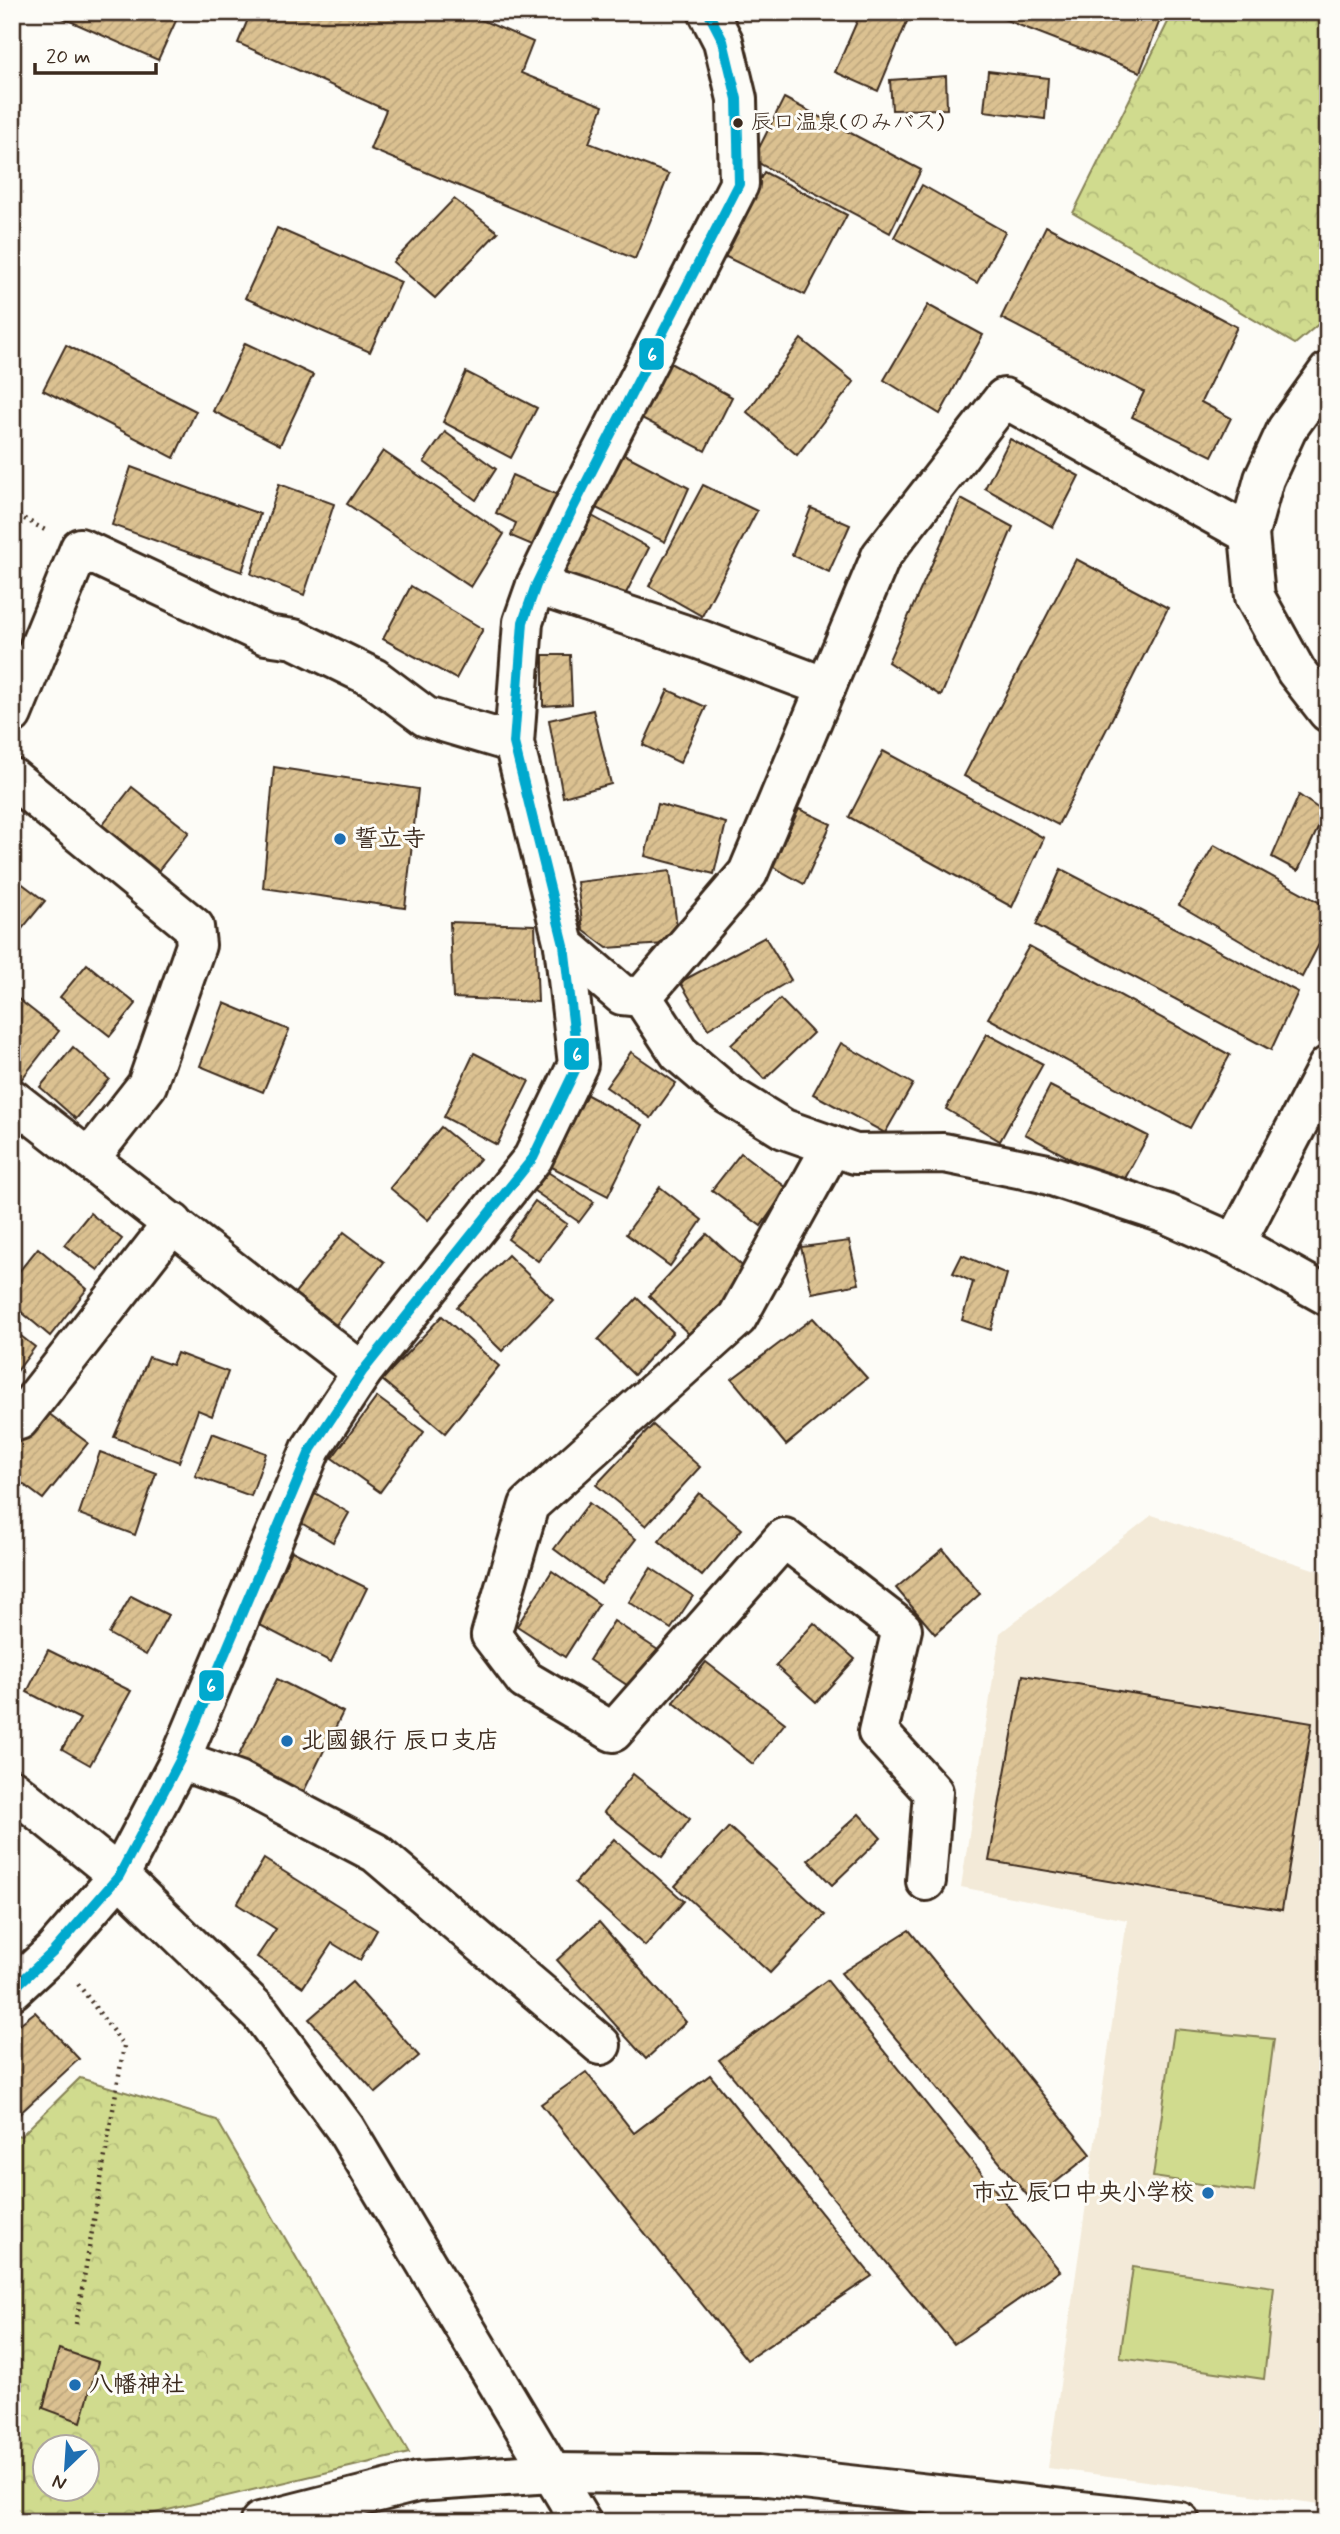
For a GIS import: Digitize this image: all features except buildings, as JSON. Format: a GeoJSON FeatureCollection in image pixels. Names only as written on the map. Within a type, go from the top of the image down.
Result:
{"type":"FeatureCollection","features":[{"type":"Feature","properties":{"kind":"street"},"geometry":{"type":"LineString","coordinates":[[12,1990],[53,1952],[119,1876],[180,1760],[311,1449],[362,1372],[533,1158],[578,1064],[564,945],[514,743],[523,622],[536,585],[739,184],[737,99],[723,41],[708,12]]}},
{"type":"Feature","properties":{"kind":"street"},"geometry":{"type":"LineString","coordinates":[[1328,372],[1287,429],[1264,479],[1249,534],[1255,597],[1296,671],[1328,712]]}},
{"type":"Feature","properties":{"kind":"street"},"geometry":{"type":"LineString","coordinates":[[642,997],[748,873],[881,556],[1004,398],[1249,534]]}},
{"type":"Feature","properties":{"kind":"street"},"geometry":{"type":"LineString","coordinates":[[12,714],[80,548],[267,635],[293,639],[362,672],[426,717],[514,743]]}},
{"type":"Feature","properties":{"kind":"street"},"geometry":{"type":"LineString","coordinates":[[536,585],[701,640],[826,687]]}},
{"type":"Feature","properties":{"kind":"street"},"geometry":{"type":"LineString","coordinates":[[12,778],[194,927],[196,945],[147,1085],[89,1159]]}},
{"type":"Feature","properties":{"kind":"street"},"geometry":{"type":"LineString","coordinates":[[564,945],[622,995],[642,997]]}},
{"type":"Feature","properties":{"kind":"street"},"geometry":{"type":"LineString","coordinates":[[642,997],[679,1053],[727,1094],[785,1129],[855,1154],[944,1153],[1043,1173],[1167,1214],[1235,1244],[1328,1296]]}},
{"type":"Feature","properties":{"kind":"street"},"geometry":{"type":"LineString","coordinates":[[1235,1244],[1328,1066]]}},
{"type":"Feature","properties":{"kind":"street"},"geometry":{"type":"LineString","coordinates":[[12,1099],[362,1372]]}},
{"type":"Feature","properties":{"kind":"street"},"geometry":{"type":"LineString","coordinates":[[832,1146],[737,1318],[529,1505],[491,1635],[525,1680],[613,1732],[784,1538],[902,1629],[878,1732],[933,1792],[926,1881]]}},
{"type":"Feature","properties":{"kind":"street"},"geometry":{"type":"LineString","coordinates":[[12,1422],[19,1420],[173,1223]]}},
{"type":"Feature","properties":{"kind":"street"},"geometry":{"type":"LineString","coordinates":[[180,1760],[239,1781],[376,1853],[601,2045]]}},
{"type":"Feature","properties":{"kind":"street"},"geometry":{"type":"LineString","coordinates":[[12,1789],[119,1876],[261,2014],[345,2128],[581,2522]]}},
{"type":"Feature","properties":{"kind":"street"},"geometry":{"type":"LineString","coordinates":[[260,2522],[417,2482],[552,2473],[759,2475],[1180,2522]]}},
{"type":"Feature","properties":{"kind":"path"},"geometry":{"type":"LineString","coordinates":[[53,1952],[124,2046],[76,2324]]}},
{"type":"Feature","properties":{"kind":"shaded area","name":"市立 辰口中央小学校"},"geometry":{"type":"Polygon","coordinates":[[[1152,1515],[1328,1574],[1328,2505],[1048,2468],[1127,1920],[961,1887],[1000,1633],[1152,1515]]]}},
{"type":"Feature","properties":{"kind":"green space"},"geometry":{"type":"Polygon","coordinates":[[[1173,12],[1328,12],[1328,316],[1295,344],[1073,213],[1173,12]]]}},
{"type":"Feature","properties":{"kind":"green space"},"geometry":{"type":"Polygon","coordinates":[[[1174,2029],[1274,2039],[1254,2192],[1153,2177],[1174,2029]]]}},
{"type":"Feature","properties":{"kind":"green space"},"geometry":{"type":"Polygon","coordinates":[[[80,2078],[217,2120],[409,2453],[117,2522],[12,2522],[12,2134],[21,2136],[80,2078]]]}},
{"type":"Feature","properties":{"kind":"green space"},"geometry":{"type":"Polygon","coordinates":[[[1133,2267],[1274,2287],[1264,2379],[1120,2358],[1133,2267]]]}},
{"type":"Feature","properties":{"kind":"transit line","name":"6"},"geometry":{"type":"LineString","coordinates":[[12,1990],[53,1952],[119,1876],[180,1760],[311,1449],[362,1372],[533,1158],[578,1064],[564,945],[514,743],[523,622],[536,585],[572,510],[739,184],[737,99],[723,41],[708,12]]}},
{"type":"Feature","properties":{"kind":"place","name":"辰口温泉(のみバス)"},"geometry":{"type":"Point","coordinates":[738,123]}},
{"type":"Feature","properties":{"kind":"place","name":"誓立寺"},"geometry":{"type":"Point","coordinates":[340,839]}},
{"type":"Feature","properties":{"kind":"place","name":"北國銀行 辰口支店"},"geometry":{"type":"Point","coordinates":[287,1741]}},
{"type":"Feature","properties":{"kind":"place","name":"市立 辰口中央小学校"},"geometry":{"type":"Point","coordinates":[1208,2193]}},
{"type":"Feature","properties":{"kind":"place","name":"八幡神社"},"geometry":{"type":"Point","coordinates":[75,2385]}}]}
